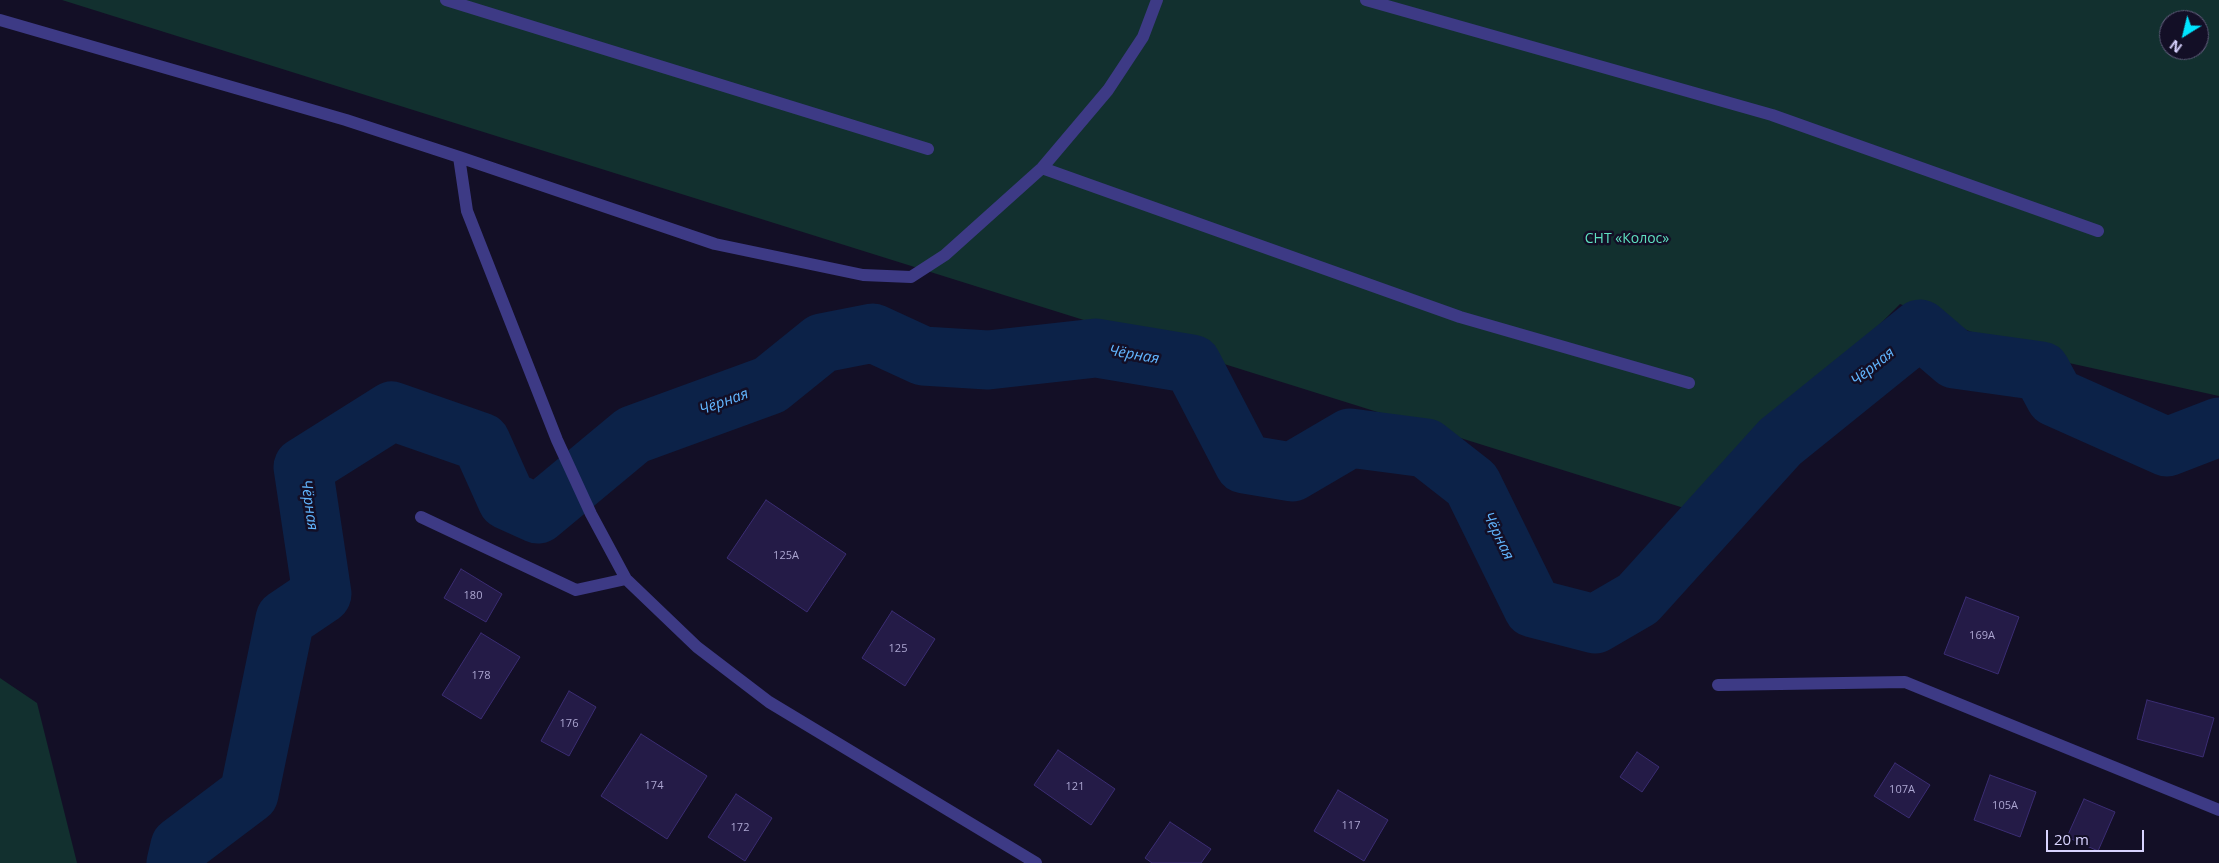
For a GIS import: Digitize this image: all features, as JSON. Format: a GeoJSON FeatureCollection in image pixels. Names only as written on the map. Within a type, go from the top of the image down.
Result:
{"type":"FeatureCollection","features":[{"type":"Feature","properties":{"kind":"street"},"geometry":{"type":"LineString","coordinates":[[446,0],[928,149]]}},
{"type":"Feature","properties":{"kind":"street"},"geometry":{"type":"LineString","coordinates":[[0,20],[346,120],[459,156],[715,244],[863,276],[911,277],[945,256],[1042,168],[1108,90],[1143,37],[1157,0]]}},
{"type":"Feature","properties":{"kind":"street"},"geometry":{"type":"LineString","coordinates":[[1366,0],[1772,115],[2098,231]]}},
{"type":"Feature","properties":{"kind":"street"},"geometry":{"type":"LineString","coordinates":[[459,156],[467,211],[557,440],[591,514],[626,580],[697,647],[769,702],[1036,863]]}},
{"type":"Feature","properties":{"kind":"street"},"geometry":{"type":"LineString","coordinates":[[1042,168],[1460,318],[1689,383]]}},
{"type":"Feature","properties":{"kind":"street"},"geometry":{"type":"LineString","coordinates":[[421,517],[576,590],[626,580]]}},
{"type":"Feature","properties":{"kind":"street"},"geometry":{"type":"LineString","coordinates":[[1718,685],[1905,682],[2219,810]]}},
{"type":"Feature","properties":{"kind":"green space","name":"СНТ «Колос»"},"geometry":{"type":"Polygon","coordinates":[[[62,0],[2219,0],[2219,396],[2028,354],[1900,304],[1746,458],[1684,508],[62,0]]]}},
{"type":"Feature","properties":{"kind":"green space"},"geometry":{"type":"Polygon","coordinates":[[[0,678],[37,703],[77,863],[0,863],[0,678]]]}},
{"type":"Feature","properties":{"kind":"building"},"geometry":{"type":"Polygon","coordinates":[[[766,500],[846,554],[807,612],[727,558],[766,500]]]}},
{"type":"Feature","properties":{"kind":"building"},"geometry":{"type":"Polygon","coordinates":[[[461,569],[502,594],[486,622],[444,598],[461,569]]]}},
{"type":"Feature","properties":{"kind":"building"},"geometry":{"type":"Polygon","coordinates":[[[1966,597],[2019,617],[1998,674],[1944,654],[1966,597]]]}},
{"type":"Feature","properties":{"kind":"building"},"geometry":{"type":"Polygon","coordinates":[[[892,611],[935,639],[905,686],[862,658],[892,611]]]}},
{"type":"Feature","properties":{"kind":"building"},"geometry":{"type":"Polygon","coordinates":[[[481,633],[520,657],[481,719],[442,695],[481,633]]]}},
{"type":"Feature","properties":{"kind":"building"},"geometry":{"type":"Polygon","coordinates":[[[569,691],[596,707],[569,756],[541,741],[569,691]]]}},
{"type":"Feature","properties":{"kind":"building"},"geometry":{"type":"Polygon","coordinates":[[[2147,700],[2214,718],[2203,757],[2137,739],[2147,700]]]}},
{"type":"Feature","properties":{"kind":"building"},"geometry":{"type":"Polygon","coordinates":[[[641,734],[707,776],[667,839],[601,796],[641,734]]]}},
{"type":"Feature","properties":{"kind":"building"},"geometry":{"type":"Polygon","coordinates":[[[1058,750],[1115,789],[1091,825],[1034,785],[1058,750]]]}},
{"type":"Feature","properties":{"kind":"building"},"geometry":{"type":"Polygon","coordinates":[[[1637,752],[1659,767],[1642,792],[1620,777],[1637,752]]]}},
{"type":"Feature","properties":{"kind":"building"},"geometry":{"type":"Polygon","coordinates":[[[1895,763],[1930,785],[1909,818],[1874,796],[1895,763]]]}},
{"type":"Feature","properties":{"kind":"building"},"geometry":{"type":"Polygon","coordinates":[[[1990,775],[2036,792],[2020,837],[1974,820],[1990,775]]]}},
{"type":"Feature","properties":{"kind":"building"},"geometry":{"type":"Polygon","coordinates":[[[1338,790],[1388,820],[1364,861],[1314,831],[1338,790]]]}},
{"type":"Feature","properties":{"kind":"building"},"geometry":{"type":"Polygon","coordinates":[[[736,794],[772,818],[745,861],[708,837],[736,794]]]}},
{"type":"Feature","properties":{"kind":"building"},"geometry":{"type":"Polygon","coordinates":[[[2084,799],[2115,812],[2098,851],[2067,837],[2084,799]]]}},
{"type":"Feature","properties":{"kind":"building"},"geometry":{"type":"Polygon","coordinates":[[[1170,822],[1211,849],[1201,863],[1152,863],[1145,858],[1170,822]]]}},
{"type":"Feature","properties":{"kind":"waterway","name":"Чёрная"},"geometry":{"type":"LineString","coordinates":[[176,863],[180,846],[249,794],[285,619],[322,594],[303,467],[392,411],[481,442],[507,500],[538,514],[633,435],[770,385],[822,343],[873,333],[923,356],[988,360],[1096,348],[1192,364],[1244,464],[1292,472],[1350,438],[1426,448],[1472,484],[1533,608],[1595,624],[1638,599],[1780,442],[1920,329],[1955,359],[2041,371],[2055,397],[2167,447],[2219,427]]}}]}
